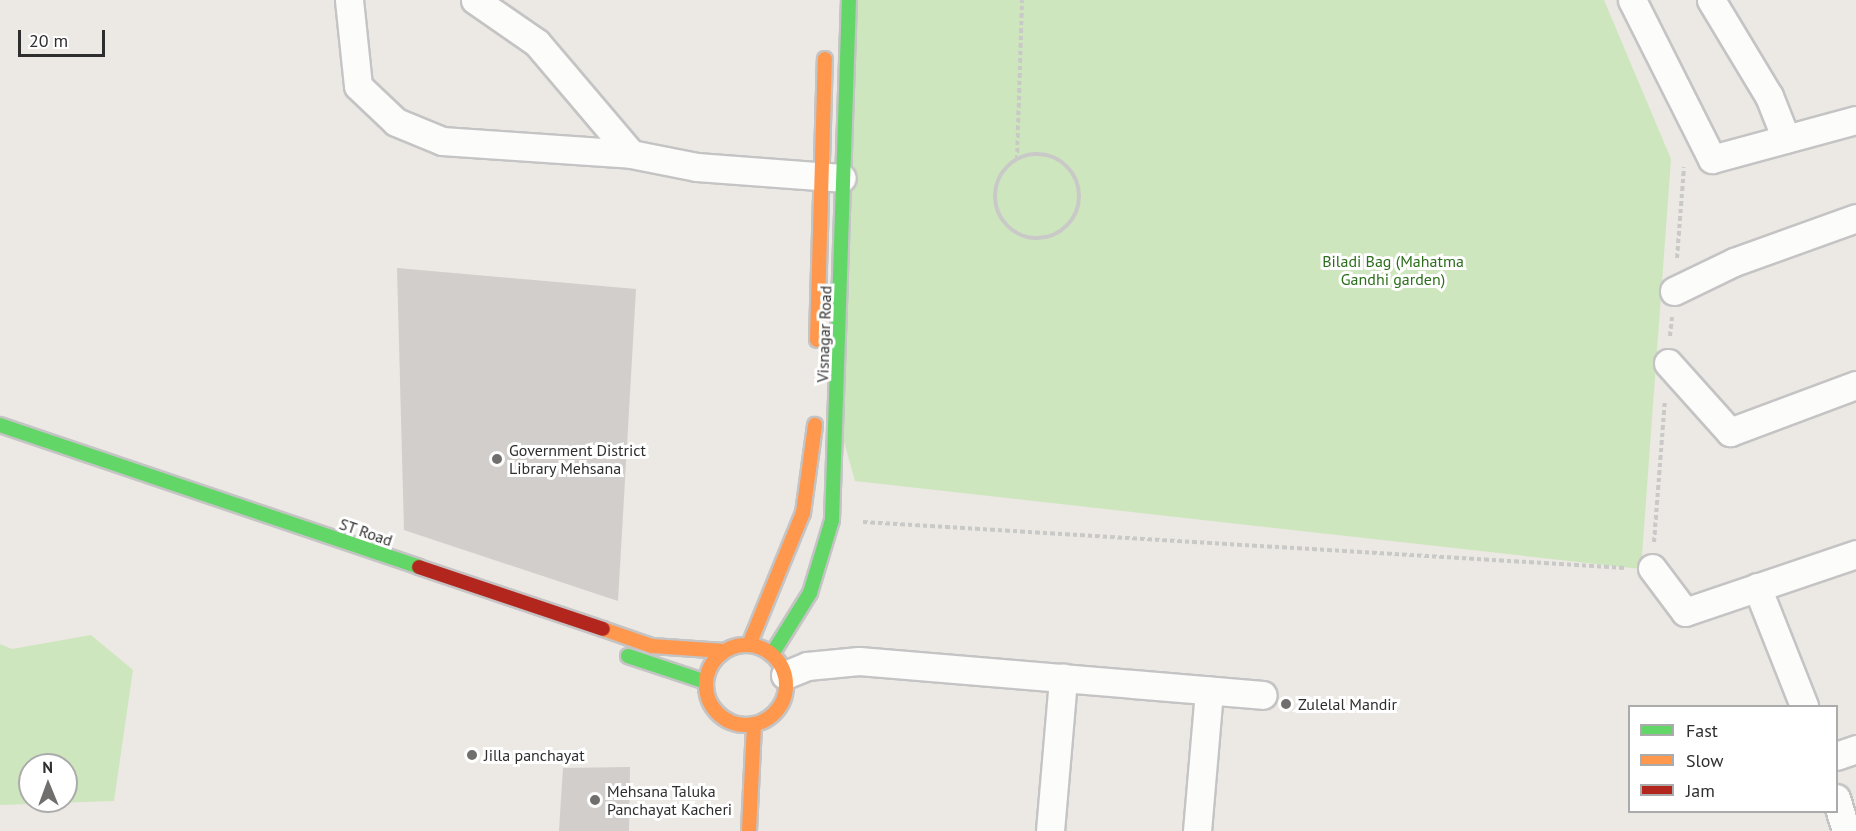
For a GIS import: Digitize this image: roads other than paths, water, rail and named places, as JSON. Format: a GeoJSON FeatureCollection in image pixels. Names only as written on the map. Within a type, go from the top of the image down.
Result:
{"type":"FeatureCollection","features":[{"type":"Feature","properties":{"kind":"main road","name":"Visnagar Road"},"geometry":{"type":"LineString","coordinates":[[778,665],[810,593],[832,520],[834,177],[849,0]]}},
{"type":"Feature","properties":{"kind":"main road"},"geometry":{"type":"LineString","coordinates":[[817,352],[834,177],[826,47]]}},
{"type":"Feature","properties":{"kind":"main road"},"geometry":{"type":"LineString","coordinates":[[749,645],[803,513],[814,458],[815,411]]}},
{"type":"Feature","properties":{"kind":"main road","name":"ST Road"},"geometry":{"type":"LineString","coordinates":[[0,425],[652,646],[724,651]]}},
{"type":"Feature","properties":{"kind":"main road"},"geometry":{"type":"LineString","coordinates":[[615,652],[706,682],[720,715],[754,724],[776,711],[778,665],[749,645],[724,651],[706,682]]}},
{"type":"Feature","properties":{"kind":"main road"},"geometry":{"type":"LineString","coordinates":[[748,831],[754,724]]}},
{"type":"Feature","properties":{"kind":"street"},"geometry":{"type":"LineString","coordinates":[[348,0],[358,86],[396,122],[442,141],[631,154],[697,167],[834,177]]}},
{"type":"Feature","properties":{"kind":"street"},"geometry":{"type":"LineString","coordinates":[[475,0],[537,43],[631,154]]}},
{"type":"Feature","properties":{"kind":"street"},"geometry":{"type":"LineString","coordinates":[[1632,0],[1712,159],[1856,120]]}},
{"type":"Feature","properties":{"kind":"street"},"geometry":{"type":"LineString","coordinates":[[1711,0],[1769,96],[1786,140]]}},
{"type":"Feature","properties":{"kind":"street"},"geometry":{"type":"LineString","coordinates":[[1674,291],[1734,262],[1856,218]]}},
{"type":"Feature","properties":{"kind":"street"},"geometry":{"type":"LineString","coordinates":[[1668,363],[1730,432],[1856,385]]}},
{"type":"Feature","properties":{"kind":"street"},"geometry":{"type":"LineString","coordinates":[[1652,568],[1685,612],[1856,554]]}},
{"type":"Feature","properties":{"kind":"street"},"geometry":{"type":"LineString","coordinates":[[1757,587],[1804,705]]}},
{"type":"Feature","properties":{"kind":"street"},"geometry":{"type":"LineString","coordinates":[[778,665],[807,666],[859,661],[1263,695]]}},
{"type":"Feature","properties":{"kind":"street"},"geometry":{"type":"LineString","coordinates":[[1050,831],[1063,678]]}},
{"type":"Feature","properties":{"kind":"street"},"geometry":{"type":"LineString","coordinates":[[1197,831],[1209,691]]}},
{"type":"Feature","properties":{"kind":"street"},"geometry":{"type":"LineString","coordinates":[[1838,755],[1856,749]]}},
{"type":"Feature","properties":{"kind":"street"},"geometry":{"type":"LineString","coordinates":[[1838,805],[1846,831]]}},
{"type":"Feature","properties":{"kind":"place","name":"Government District Library Mehsana"},"geometry":{"type":"Point","coordinates":[497,459]}},
{"type":"Feature","properties":{"kind":"place","name":"Zulelal Mandir"},"geometry":{"type":"Point","coordinates":[1286,704]}},
{"type":"Feature","properties":{"kind":"place","name":"Jilla panchayat"},"geometry":{"type":"Point","coordinates":[472,755]}},
{"type":"Feature","properties":{"kind":"place","name":"Mehsana Taluka Panchayat Kacheri"},"geometry":{"type":"Point","coordinates":[595,800]}},
{"type":"Feature","properties":{"kind":"park label","name":"Biladi Bag (Mahatma Gandhi garden)"},"geometry":{"type":"Point","coordinates":[1393,270]}}]}
